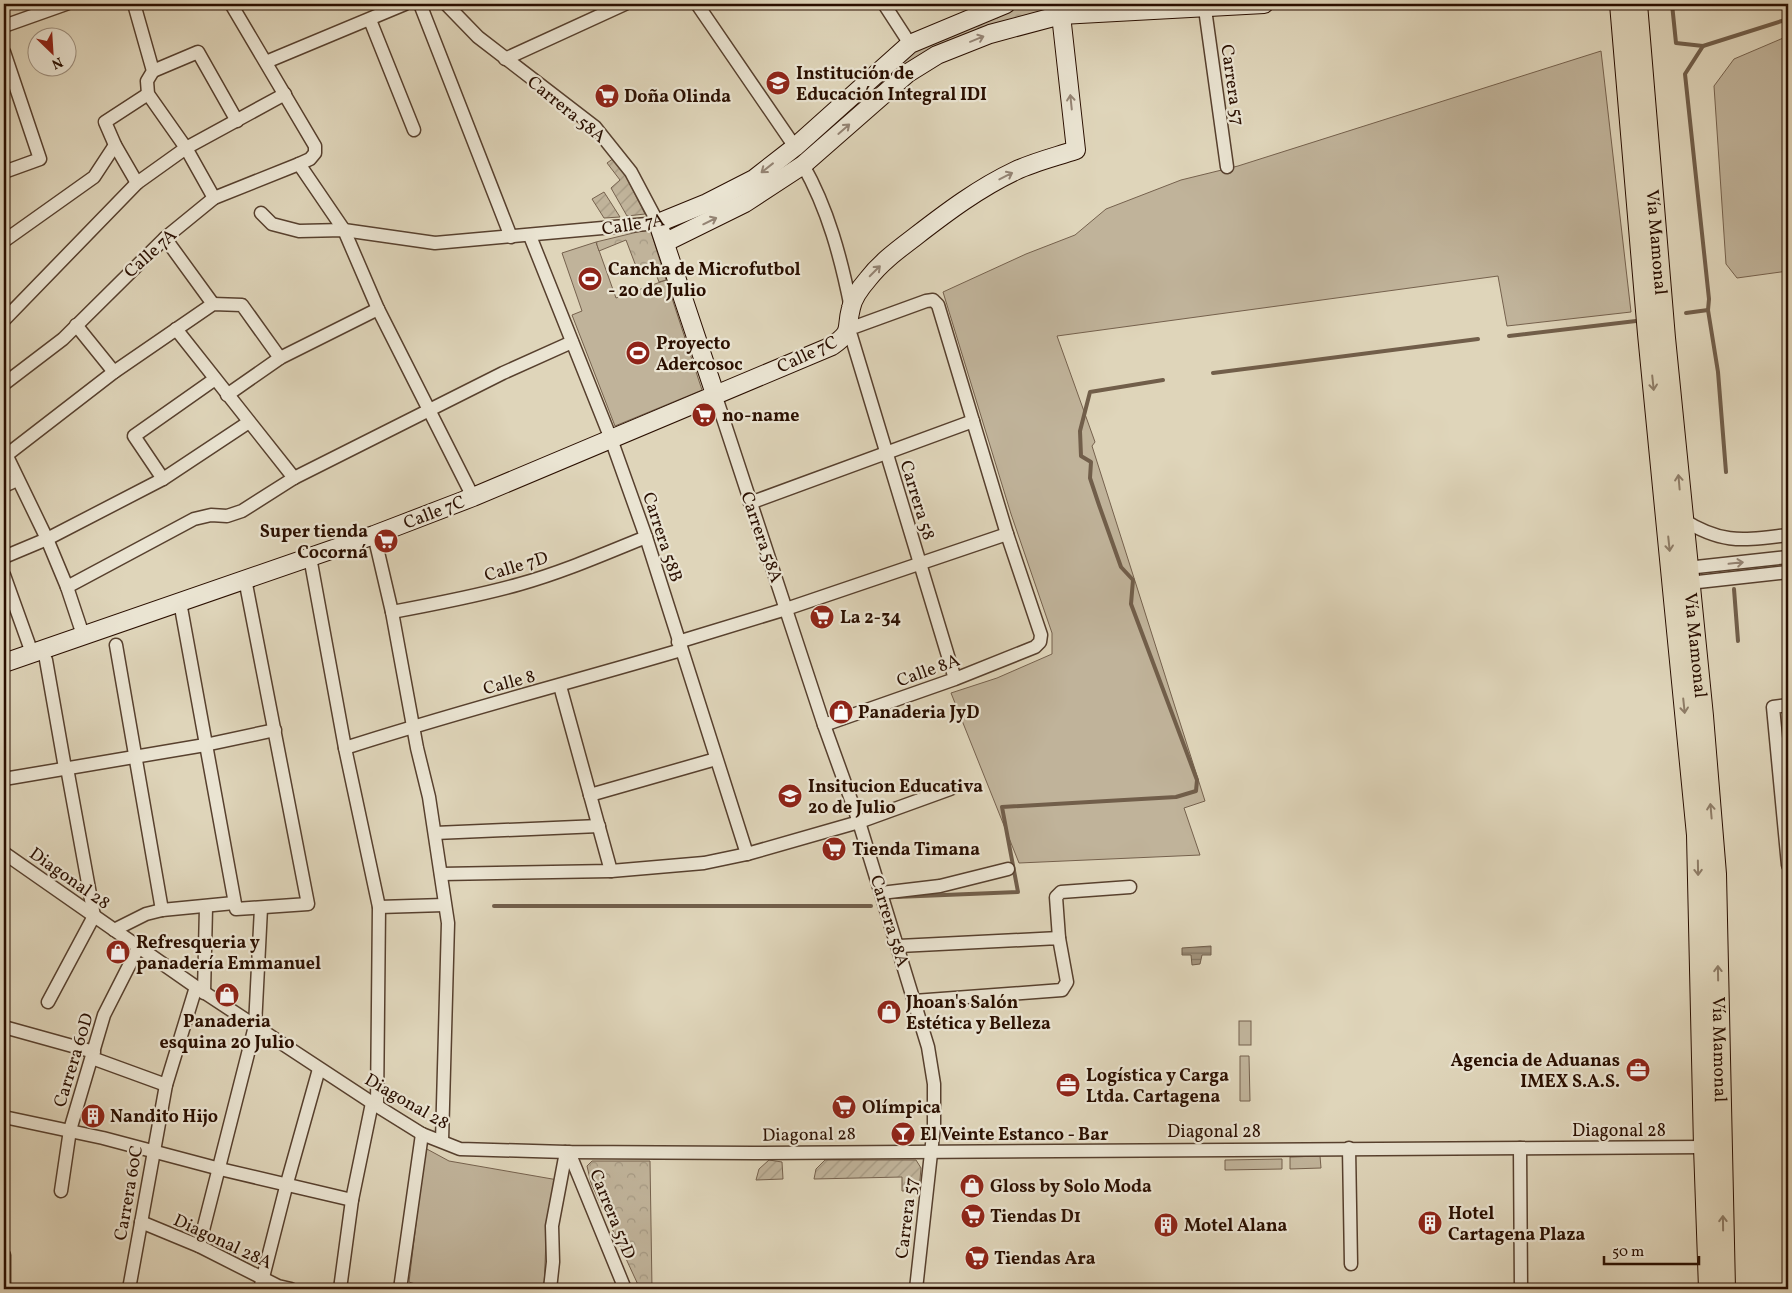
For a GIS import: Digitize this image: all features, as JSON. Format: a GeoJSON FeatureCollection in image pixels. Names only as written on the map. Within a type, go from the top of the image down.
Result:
{"type":"FeatureCollection","features":[{"type":"Feature","properties":{"kind":"main road"},"geometry":{"type":"LineString","coordinates":[[1610,4],[1634,270],[1657,336]]}},
{"type":"Feature","properties":{"kind":"main road","name":"Vía Mamonal"},"geometry":{"type":"LineString","coordinates":[[1620,4],[1646,199]]}},
{"type":"Feature","properties":{"kind":"main road","name":"Vía Mamonal"},"geometry":{"type":"LineString","coordinates":[[1637,4],[1646,199],[1697,835],[1709,1289]]}},
{"type":"Feature","properties":{"kind":"main road"},"geometry":{"type":"LineString","coordinates":[[1648,4],[1672,256],[1657,336]]}},
{"type":"Feature","properties":{"kind":"main road","name":"Vía Mamonal"},"geometry":{"type":"LineString","coordinates":[[1657,336],[1682,519],[1703,716],[1716,874],[1725,1289]]}},
{"type":"Feature","properties":{"kind":"street"},"geometry":{"type":"LineString","coordinates":[[4,26],[66,4]]}},
{"type":"Feature","properties":{"kind":"street"},"geometry":{"type":"LineString","coordinates":[[134,4],[153,70]]}},
{"type":"Feature","properties":{"kind":"street"},"geometry":{"type":"LineString","coordinates":[[4,320],[137,183],[186,148],[285,94],[231,4]]}},
{"type":"Feature","properties":{"kind":"street"},"geometry":{"type":"LineString","coordinates":[[266,62],[405,4]]}},
{"type":"Feature","properties":{"kind":"street"},"geometry":{"type":"LineString","coordinates":[[420,4],[511,237]]}},
{"type":"Feature","properties":{"kind":"street","name":"Carrera 58A"},"geometry":{"type":"LineString","coordinates":[[446,4],[478,37],[594,127],[631,172],[658,223],[666,242],[750,503],[824,725],[859,822],[899,946],[928,1047],[934,1084],[932,1150]]}},
{"type":"Feature","properties":{"kind":"street"},"geometry":{"type":"LineString","coordinates":[[506,59],[625,4]]}},
{"type":"Feature","properties":{"kind":"street"},"geometry":{"type":"LineString","coordinates":[[697,4],[795,147]]}},
{"type":"Feature","properties":{"kind":"street"},"geometry":{"type":"LineString","coordinates":[[884,4],[910,44]]}},
{"type":"Feature","properties":{"kind":"street","name":"Calle 7A"},"geometry":{"type":"LineString","coordinates":[[261,214],[272,224],[299,231],[344,230],[435,243],[530,236],[658,223],[707,203],[754,179],[795,147],[910,44],[1006,4]]}},
{"type":"Feature","properties":{"kind":"street","name":"Calle 7A"},"geometry":{"type":"LineString","coordinates":[[666,242],[745,203],[803,165],[908,73],[937,55],[990,34],[1061,15],[1264,4]]}},
{"type":"Feature","properties":{"kind":"street","name":"Carrera 57"},"geometry":{"type":"LineString","coordinates":[[1201,7],[1227,167]]}},
{"type":"Feature","properties":{"kind":"street","name":"Calle 7C"},"geometry":{"type":"LineString","coordinates":[[4,663],[39,656],[83,635],[374,535],[473,497],[832,346],[844,338],[849,330],[850,308],[857,293],[875,270],[920,232],[965,199],[1015,171],[1076,150],[1061,15]]}},
{"type":"Feature","properties":{"kind":"street"},"geometry":{"type":"LineString","coordinates":[[370,20],[414,130]]}},
{"type":"Feature","properties":{"kind":"street"},"geometry":{"type":"LineString","coordinates":[[4,52],[40,159],[4,172]]}},
{"type":"Feature","properties":{"kind":"street"},"geometry":{"type":"LineString","coordinates":[[214,198],[186,148],[148,94],[147,81],[153,70],[198,52],[236,121]]}},
{"type":"Feature","properties":{"kind":"street"},"geometry":{"type":"LineString","coordinates":[[137,183],[115,145],[105,122],[148,94]]}},
{"type":"Feature","properties":{"kind":"street","name":"Calle 7A"},"geometry":{"type":"LineString","coordinates":[[4,384],[63,339],[76,324],[166,238],[214,198],[310,159],[315,153],[315,146],[285,94]]}},
{"type":"Feature","properties":{"kind":"street"},"geometry":{"type":"LineString","coordinates":[[4,240],[94,177],[115,145]]}},
{"type":"Feature","properties":{"kind":"street"},"geometry":{"type":"LineString","coordinates":[[299,164],[344,230],[378,309],[473,497]]}},
{"type":"Feature","properties":{"kind":"street"},"geometry":{"type":"LineString","coordinates":[[803,165],[817,189],[828,217],[842,265],[850,308]]}},
{"type":"Feature","properties":{"kind":"street","name":"Carrera 58B"},"geometry":{"type":"LineString","coordinates":[[530,236],[611,439],[646,537],[747,854]]}},
{"type":"Feature","properties":{"kind":"street"},"geometry":{"type":"LineString","coordinates":[[166,238],[213,304]]}},
{"type":"Feature","properties":{"kind":"street","name":"Calle 7C"},"geometry":{"type":"LineString","coordinates":[[849,330],[926,300],[933,300],[938,304],[973,421]]}},
{"type":"Feature","properties":{"kind":"street"},"geometry":{"type":"LineString","coordinates":[[83,635],[67,587],[5,454],[114,372],[213,304],[242,306],[280,358]]}},
{"type":"Feature","properties":{"kind":"street"},"geometry":{"type":"LineString","coordinates":[[228,395],[280,358],[378,309]]}},
{"type":"Feature","properties":{"kind":"street"},"geometry":{"type":"LineString","coordinates":[[76,324],[114,372]]}},
{"type":"Feature","properties":{"kind":"street"},"geometry":{"type":"LineString","coordinates":[[176,329],[294,478]]}},
{"type":"Feature","properties":{"kind":"street","name":"Carrera 58"},"geometry":{"type":"LineString","coordinates":[[849,330],[955,679]]}},
{"type":"Feature","properties":{"kind":"street"},"geometry":{"type":"LineString","coordinates":[[67,587],[194,519],[211,515],[227,516],[242,511],[294,478],[503,373],[572,342]]}},
{"type":"Feature","properties":{"kind":"street"},"geometry":{"type":"LineString","coordinates":[[163,479],[134,436],[215,379]]}},
{"type":"Feature","properties":{"kind":"street"},"geometry":{"type":"LineString","coordinates":[[750,503],[885,451],[973,421],[1007,534]]}},
{"type":"Feature","properties":{"kind":"street"},"geometry":{"type":"LineString","coordinates":[[4,557],[46,539],[163,479],[249,422]]}},
{"type":"Feature","properties":{"kind":"street"},"geometry":{"type":"LineString","coordinates":[[4,486],[17,480]]}},
{"type":"Feature","properties":{"kind":"street"},"geometry":{"type":"LineString","coordinates":[[1682,519],[1702,532],[1722,539],[1743,540],[1788,535]]}},
{"type":"Feature","properties":{"kind":"street","name":"Calle 8"},"geometry":{"type":"LineString","coordinates":[[345,748],[413,726],[560,686],[1007,534]]}},
{"type":"Feature","properties":{"kind":"street","name":"Calle 8A"},"geometry":{"type":"LineString","coordinates":[[824,725],[955,679],[1035,647],[1040,642],[1041,635],[1007,534]]}},
{"type":"Feature","properties":{"kind":"street"},"geometry":{"type":"LineString","coordinates":[[374,535],[392,612],[435,833],[448,923],[442,1141]]}},
{"type":"Feature","properties":{"kind":"street","name":"Calle 7D"},"geometry":{"type":"LineString","coordinates":[[392,612],[457,600],[522,584],[584,563],[646,537]]}},
{"type":"Feature","properties":{"kind":"street"},"geometry":{"type":"LineString","coordinates":[[310,557],[345,748],[379,907],[374,1104],[352,1200],[340,1289]]}},
{"type":"Feature","properties":{"kind":"street"},"geometry":{"type":"LineString","coordinates":[[1688,575],[1788,557]]}},
{"type":"Feature","properties":{"kind":"street"},"geometry":{"type":"LineString","coordinates":[[1688,575],[1788,572]]}},
{"type":"Feature","properties":{"kind":"street"},"geometry":{"type":"LineString","coordinates":[[4,575],[39,656],[66,768],[94,916],[48,1002]]}},
{"type":"Feature","properties":{"kind":"street"},"geometry":{"type":"LineString","coordinates":[[180,602],[236,909],[308,904],[245,579]]}},
{"type":"Feature","properties":{"kind":"street"},"geometry":{"type":"LineString","coordinates":[[116,645],[162,910]]}},
{"type":"Feature","properties":{"kind":"street"},"geometry":{"type":"LineString","coordinates":[[560,686],[611,871]]}},
{"type":"Feature","properties":{"kind":"street"},"geometry":{"type":"LineString","coordinates":[[1788,705],[1774,706],[1788,865]]}},
{"type":"Feature","properties":{"kind":"street"},"geometry":{"type":"LineString","coordinates":[[4,779],[205,745],[275,730]]}},
{"type":"Feature","properties":{"kind":"street"},"geometry":{"type":"LineString","coordinates":[[590,795],[716,759]]}},
{"type":"Feature","properties":{"kind":"street"},"geometry":{"type":"LineString","coordinates":[[441,874],[611,871],[704,863],[747,854],[859,822],[950,789]]}},
{"type":"Feature","properties":{"kind":"street"},"geometry":{"type":"LineString","coordinates":[[435,833],[599,826]]}},
{"type":"Feature","properties":{"kind":"street","name":"Diagonal 28"},"geometry":{"type":"LineString","coordinates":[[5,857],[139,946],[200,990],[374,1104],[422,1134],[460,1149],[567,1152],[1704,1147]]}},
{"type":"Feature","properties":{"kind":"street"},"geometry":{"type":"LineString","coordinates":[[881,893],[947,884],[1008,869]]}},
{"type":"Feature","properties":{"kind":"street"},"geometry":{"type":"LineString","coordinates":[[914,1002],[1062,990],[1067,982],[1059,938],[1056,897],[1061,892],[1130,888]]}},
{"type":"Feature","properties":{"kind":"street"},"geometry":{"type":"LineString","coordinates":[[114,930],[146,914],[162,910],[234,903]]}},
{"type":"Feature","properties":{"kind":"street"},"geometry":{"type":"LineString","coordinates":[[379,907],[444,905]]}},
{"type":"Feature","properties":{"kind":"street","name":"Carrera 60C"},"geometry":{"type":"LineString","coordinates":[[129,1289],[166,1085],[200,990],[206,907]]}},
{"type":"Feature","properties":{"kind":"street"},"geometry":{"type":"LineString","coordinates":[[200,1246],[255,1026],[261,908]]}},
{"type":"Feature","properties":{"kind":"street"},"geometry":{"type":"LineString","coordinates":[[899,946],[1059,938]]}},
{"type":"Feature","properties":{"kind":"street","name":"Carrera 60D"},"geometry":{"type":"LineString","coordinates":[[61,1191],[70,1130],[104,1015],[139,946]]}},
{"type":"Feature","properties":{"kind":"street"},"geometry":{"type":"LineString","coordinates":[[4,1026],[93,1055],[166,1085]]}},
{"type":"Feature","properties":{"kind":"street"},"geometry":{"type":"LineString","coordinates":[[261,1284],[287,1183],[320,1069]]}},
{"type":"Feature","properties":{"kind":"street"},"geometry":{"type":"LineString","coordinates":[[4,1117],[70,1130],[220,1169],[287,1183],[352,1200]]}},
{"type":"Feature","properties":{"kind":"street"},"geometry":{"type":"LineString","coordinates":[[400,1289],[422,1134]]}},
{"type":"Feature","properties":{"kind":"street"},"geometry":{"type":"LineString","coordinates":[[1349,1148],[1351,1264]]}},
{"type":"Feature","properties":{"kind":"street"},"geometry":{"type":"LineString","coordinates":[[1520,1148],[1521,1289]]}},
{"type":"Feature","properties":{"kind":"street","name":"Carrera 57"},"geometry":{"type":"LineString","coordinates":[[916,1289],[920,1233],[932,1150]]}},
{"type":"Feature","properties":{"kind":"street"},"geometry":{"type":"LineString","coordinates":[[550,1289],[553,1262],[552,1226],[567,1152]]}},
{"type":"Feature","properties":{"kind":"street","name":"Carrera 57D"},"geometry":{"type":"LineString","coordinates":[[567,1152],[625,1289]]}},
{"type":"Feature","properties":{"kind":"street","name":"Diagonal 28A"},"geometry":{"type":"LineString","coordinates":[[141,1222],[200,1246],[261,1284],[291,1289]]}},
{"type":"Feature","properties":{"kind":"street"},"geometry":{"type":"LineString","coordinates":[[4,1255],[4,1289]]}},
{"type":"Feature","properties":{"kind":"green space"},"geometry":{"type":"Polygon","coordinates":[[[1026,4],[1133,4],[921,59],[797,164],[675,234],[672,229],[729,199],[916,49],[1026,4]]]}},
{"type":"Feature","properties":{"kind":"green space"},"geometry":{"type":"Polygon","coordinates":[[[1788,36],[1788,271],[1737,278],[1726,264],[1714,86],[1734,59],[1788,36]]]}},
{"type":"Feature","properties":{"kind":"green space"},"geometry":{"type":"Polygon","coordinates":[[[1601,51],[1631,312],[1507,326],[1498,276],[1057,336],[1095,442],[1092,446],[1205,801],[1184,808],[1200,855],[1019,863],[951,693],[997,678],[1052,654],[1052,633],[1011,514],[943,292],[1026,254],[1075,235],[1106,209],[1181,180],[1238,166],[1601,51]]]}},
{"type":"Feature","properties":{"kind":"green space"},"geometry":{"type":"Polygon","coordinates":[[[614,158],[624,172],[645,214],[627,216],[611,188],[620,180],[607,163],[614,158]]]}},
{"type":"Feature","properties":{"kind":"green space"},"geometry":{"type":"Polygon","coordinates":[[[604,192],[620,217],[604,218],[592,199],[604,192]]]}},
{"type":"Feature","properties":{"kind":"green space"},"geometry":{"type":"Polygon","coordinates":[[[650,229],[666,280],[659,282],[656,274],[659,273],[655,262],[637,269],[626,240],[599,251],[596,242],[650,229]]]}},
{"type":"Feature","properties":{"kind":"green space","name":"Proyecto Adercosoc"},"geometry":{"type":"Polygon","coordinates":[[[596,242],[616,298],[666,280],[702,390],[615,426],[572,315],[582,311],[562,253],[596,242]]]}},
{"type":"Feature","properties":{"kind":"green space"},"geometry":{"type":"Polygon","coordinates":[[[1239,1021],[1251,1021],[1251,1045],[1239,1045],[1239,1021]]]}},
{"type":"Feature","properties":{"kind":"green space"},"geometry":{"type":"Polygon","coordinates":[[[1240,1056],[1249,1056],[1250,1101],[1240,1101],[1240,1056]]]}},
{"type":"Feature","properties":{"kind":"green space"},"geometry":{"type":"Polygon","coordinates":[[[425,1148],[449,1161],[558,1180],[546,1240],[544,1289],[431,1289],[409,1282],[425,1148]]]}},
{"type":"Feature","properties":{"kind":"green space"},"geometry":{"type":"Polygon","coordinates":[[[1320,1156],[1321,1168],[1290,1169],[1290,1157],[1320,1156]]]}},
{"type":"Feature","properties":{"kind":"green space"},"geometry":{"type":"Polygon","coordinates":[[[1282,1159],[1282,1169],[1225,1170],[1225,1160],[1282,1159]]]}},
{"type":"Feature","properties":{"kind":"green space"},"geometry":{"type":"Polygon","coordinates":[[[769,1160],[782,1162],[783,1179],[756,1180],[759,1169],[769,1160]]]}},
{"type":"Feature","properties":{"kind":"green space"},"geometry":{"type":"Polygon","coordinates":[[[825,1160],[916,1160],[921,1168],[919,1191],[902,1191],[902,1177],[814,1179],[816,1169],[825,1160]]]}},
{"type":"Feature","properties":{"kind":"green space"},"geometry":{"type":"Polygon","coordinates":[[[592,1161],[650,1161],[652,1289],[640,1289],[591,1183],[587,1166],[592,1161]]]}},
{"type":"Feature","properties":{"kind":"shaded area"},"geometry":{"type":"Polygon","coordinates":[[[1211,946],[1211,955],[1202,955],[1200,964],[1192,965],[1191,955],[1182,955],[1182,948],[1211,946]]]}},
{"type":"Feature","properties":{"kind":"waterway"},"geometry":{"type":"LineString","coordinates":[[1672,4],[1676,43],[1703,46],[1788,19]]}},
{"type":"Feature","properties":{"kind":"waterway"},"geometry":{"type":"LineString","coordinates":[[1703,46],[1685,74],[1709,299],[1708,310],[1718,372],[1726,472]]}},
{"type":"Feature","properties":{"kind":"waterway"},"geometry":{"type":"LineString","coordinates":[[1686,313],[1708,310]]}},
{"type":"Feature","properties":{"kind":"waterway"},"geometry":{"type":"LineString","coordinates":[[1509,336],[1636,321]]}},
{"type":"Feature","properties":{"kind":"waterway"},"geometry":{"type":"LineString","coordinates":[[1213,373],[1478,339]]}},
{"type":"Feature","properties":{"kind":"waterway"},"geometry":{"type":"LineString","coordinates":[[896,897],[1018,892],[1002,807],[1176,797],[1196,791],[1197,780],[1131,604],[1133,580],[1121,567],[1090,478],[1091,462],[1081,456],[1080,431],[1090,392],[1163,380]]}},
{"type":"Feature","properties":{"kind":"waterway"},"geometry":{"type":"LineString","coordinates":[[1734,589],[1738,641]]}},
{"type":"Feature","properties":{"kind":"waterway"},"geometry":{"type":"LineString","coordinates":[[494,906],[871,906]]}},
{"type":"Feature","properties":{"kind":"place","name":"Institución de Educación Integral IDI"},"geometry":{"type":"Point","coordinates":[778,83]}},
{"type":"Feature","properties":{"kind":"place","name":"Doña Olinda"},"geometry":{"type":"Point","coordinates":[607,96]}},
{"type":"Feature","properties":{"kind":"place","name":"Cancha de Microfutbol - 20 de Julio"},"geometry":{"type":"Point","coordinates":[590,279]}},
{"type":"Feature","properties":{"kind":"place","name":"Proyecto Adercosoc"},"geometry":{"type":"Point","coordinates":[638,353]}},
{"type":"Feature","properties":{"kind":"place","name":"no-name"},"geometry":{"type":"Point","coordinates":[704,415]}},
{"type":"Feature","properties":{"kind":"place","name":"Super tienda Cocorná"},"geometry":{"type":"Point","coordinates":[386,541]}},
{"type":"Feature","properties":{"kind":"place","name":"La 2-34"},"geometry":{"type":"Point","coordinates":[822,617]}},
{"type":"Feature","properties":{"kind":"place","name":"Panaderia JyD"},"geometry":{"type":"Point","coordinates":[841,712]}},
{"type":"Feature","properties":{"kind":"place","name":"Insitucion Educativa 20 de Julio"},"geometry":{"type":"Point","coordinates":[790,796]}},
{"type":"Feature","properties":{"kind":"place","name":"Tienda Timana"},"geometry":{"type":"Point","coordinates":[834,849]}},
{"type":"Feature","properties":{"kind":"place","name":"Refresqueria y panadería Emmanuel"},"geometry":{"type":"Point","coordinates":[118,952]}},
{"type":"Feature","properties":{"kind":"place","name":"Panaderia esquina 20 Julio"},"geometry":{"type":"Point","coordinates":[227,995]}},
{"type":"Feature","properties":{"kind":"place","name":"Jhoan's Salón Estética y Belleza"},"geometry":{"type":"Point","coordinates":[889,1012]}},
{"type":"Feature","properties":{"kind":"place","name":"Agencia de Aduanas IMEX S.A.S."},"geometry":{"type":"Point","coordinates":[1638,1070]}},
{"type":"Feature","properties":{"kind":"place","name":"Logística y Carga Ltda. Cartagena"},"geometry":{"type":"Point","coordinates":[1068,1085]}},
{"type":"Feature","properties":{"kind":"place","name":"Olímpica"},"geometry":{"type":"Point","coordinates":[844,1107]}},
{"type":"Feature","properties":{"kind":"place","name":"Nandito Hijo"},"geometry":{"type":"Point","coordinates":[93,1116]}},
{"type":"Feature","properties":{"kind":"place","name":"El Veinte Estanco - Bar"},"geometry":{"type":"Point","coordinates":[903,1134]}},
{"type":"Feature","properties":{"kind":"place","name":"Gloss by Solo Moda"},"geometry":{"type":"Point","coordinates":[972,1186]}},
{"type":"Feature","properties":{"kind":"place","name":"Tiendas D1"},"geometry":{"type":"Point","coordinates":[973,1216]}},
{"type":"Feature","properties":{"kind":"place","name":"Hotel Cartagena Plaza"},"geometry":{"type":"Point","coordinates":[1430,1223]}},
{"type":"Feature","properties":{"kind":"place","name":"Motel Alana"},"geometry":{"type":"Point","coordinates":[1166,1225]}},
{"type":"Feature","properties":{"kind":"place","name":"Tiendas Ara"},"geometry":{"type":"Point","coordinates":[977,1258]}}]}
